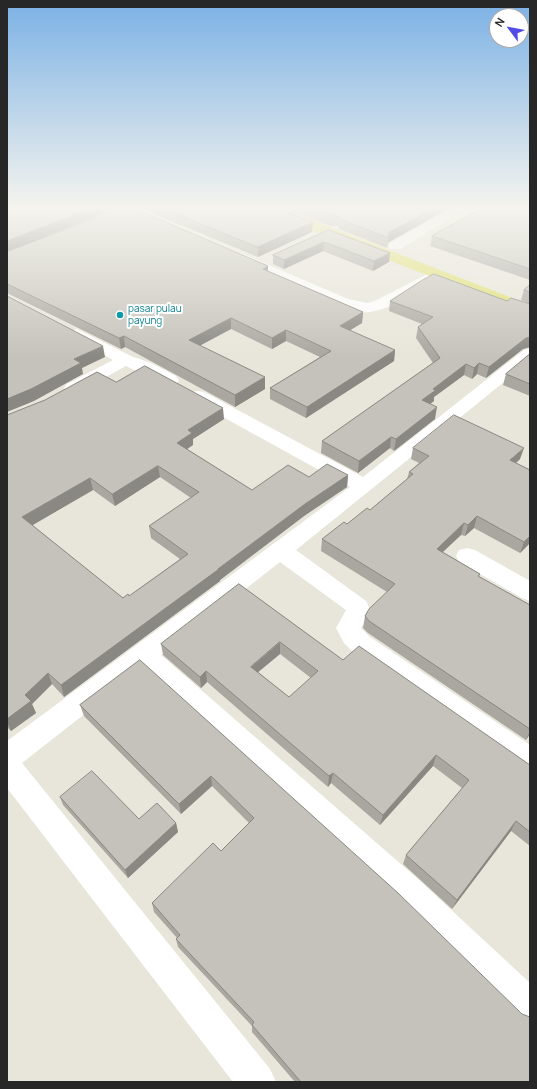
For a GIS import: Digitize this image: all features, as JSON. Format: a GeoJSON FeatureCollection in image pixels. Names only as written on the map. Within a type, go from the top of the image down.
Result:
{"type":"FeatureCollection","features":[{"type":"Feature","properties":{"kind":"main road"},"geometry":{"type":"LineString","coordinates":[[395,257],[437,275],[530,310]]}},
{"type":"Feature","properties":{"kind":"main road"},"geometry":{"type":"LineString","coordinates":[[424,257],[522,293]]}},
{"type":"Feature","properties":{"kind":"street"},"geometry":{"type":"LineString","coordinates":[[241,257],[342,302],[362,308],[378,305],[437,275]]}},
{"type":"Feature","properties":{"kind":"street"},"geometry":{"type":"LineString","coordinates":[[258,264],[271,258]]}},
{"type":"Feature","properties":{"kind":"street"},"geometry":{"type":"LineString","coordinates":[[65,327],[125,360],[145,367],[364,486]]}},
{"type":"Feature","properties":{"kind":"street"},"geometry":{"type":"LineString","coordinates":[[7,758],[364,486],[530,353]]}},
{"type":"Feature","properties":{"kind":"street"},"geometry":{"type":"LineString","coordinates":[[62,394],[125,360]]}},
{"type":"Feature","properties":{"kind":"street"},"geometry":{"type":"LineString","coordinates":[[280,550],[352,601],[358,607],[358,613],[348,628],[350,634],[378,657],[530,761]]}},
{"type":"Feature","properties":{"kind":"street"},"geometry":{"type":"LineString","coordinates":[[467,556],[530,592]]}},
{"type":"Feature","properties":{"kind":"street"},"geometry":{"type":"LineString","coordinates":[[144,655],[288,786],[407,890],[530,1006]]}},
{"type":"Feature","properties":{"kind":"street"},"geometry":{"type":"LineString","coordinates":[[7,766],[257,1082]]}},
{"type":"Feature","properties":{"kind":"building"},"geometry":{"type":"Polygon","coordinates":[[[7,257],[247,257],[268,266],[263,269],[363,312],[340,326],[395,350],[307,407],[270,388],[331,351],[286,330],[272,338],[231,318],[189,340],[265,377],[235,395],[124,336],[119,338],[7,284],[7,257]]]}},
{"type":"Feature","properties":{"kind":"building"},"geometry":{"type":"Polygon","coordinates":[[[277,257],[291,257],[284,260],[277,257]]]}},
{"type":"Feature","properties":{"kind":"building"},"geometry":{"type":"Polygon","coordinates":[[[363,257],[382,257],[374,261],[363,257]]]}},
{"type":"Feature","properties":{"kind":"building"},"geometry":{"type":"Polygon","coordinates":[[[494,257],[530,257],[530,269],[494,257]]]}},
{"type":"Feature","properties":{"kind":"building"},"geometry":{"type":"Polygon","coordinates":[[[434,274],[507,301],[511,298],[530,304],[530,337],[526,338],[489,367],[479,363],[474,368],[466,364],[433,389],[436,390],[422,400],[437,407],[396,439],[391,437],[359,461],[322,441],[440,358],[418,327],[433,317],[390,301],[434,274]]]}},
{"type":"Feature","properties":{"kind":"building"},"geometry":{"type":"Polygon","coordinates":[[[530,285],[530,292],[524,290],[530,285]]]}},
{"type":"Feature","properties":{"kind":"building"},"geometry":{"type":"Polygon","coordinates":[[[7,296],[103,346],[74,359],[81,363],[31,389],[7,399],[7,296]]]}},
{"type":"Feature","properties":{"kind":"building"},"geometry":{"type":"Polygon","coordinates":[[[530,354],[530,384],[506,374],[530,354]]]}},
{"type":"Feature","properties":{"kind":"building"},"geometry":{"type":"Polygon","coordinates":[[[145,366],[223,408],[188,430],[192,433],[177,443],[252,490],[288,465],[309,477],[327,464],[348,475],[305,504],[61,685],[48,673],[25,695],[31,701],[7,719],[7,415],[45,400],[97,372],[116,382],[145,366]],[[158,466],[112,494],[90,478],[22,517],[123,598],[128,594],[129,596],[188,554],[149,526],[199,492],[158,466]]]}},
{"type":"Feature","properties":{"kind":"building"},"geometry":{"type":"Polygon","coordinates":[[[454,415],[524,448],[510,460],[530,470],[530,536],[524,542],[477,516],[468,525],[464,523],[437,549],[480,574],[478,576],[530,605],[530,729],[369,621],[365,616],[369,609],[395,584],[322,539],[344,522],[347,524],[367,508],[370,510],[413,474],[409,472],[429,456],[413,448],[454,415]]]}},
{"type":"Feature","properties":{"kind":"building"},"geometry":{"type":"Polygon","coordinates":[[[239,584],[343,660],[359,646],[530,765],[530,832],[516,821],[457,900],[406,855],[469,780],[436,755],[383,815],[333,773],[329,776],[206,671],[200,677],[161,644],[239,584]],[[280,642],[251,667],[289,697],[318,671],[280,642]]]}},
{"type":"Feature","properties":{"kind":"building"},"geometry":{"type":"Polygon","coordinates":[[[140,660],[398,893],[522,1014],[530,1017],[530,1082],[301,1082],[252,1025],[254,1022],[176,939],[180,935],[152,903],[213,843],[221,851],[254,818],[211,776],[179,804],[80,705],[140,660]]]}},
{"type":"Feature","properties":{"kind":"building"},"geometry":{"type":"Polygon","coordinates":[[[92,771],[139,819],[157,803],[176,823],[125,870],[60,797],[92,771]]]}},
{"type":"Feature","properties":{"kind":"place","name":"pasar pulau payung"},"geometry":{"type":"Point","coordinates":[120,315]}}]}
